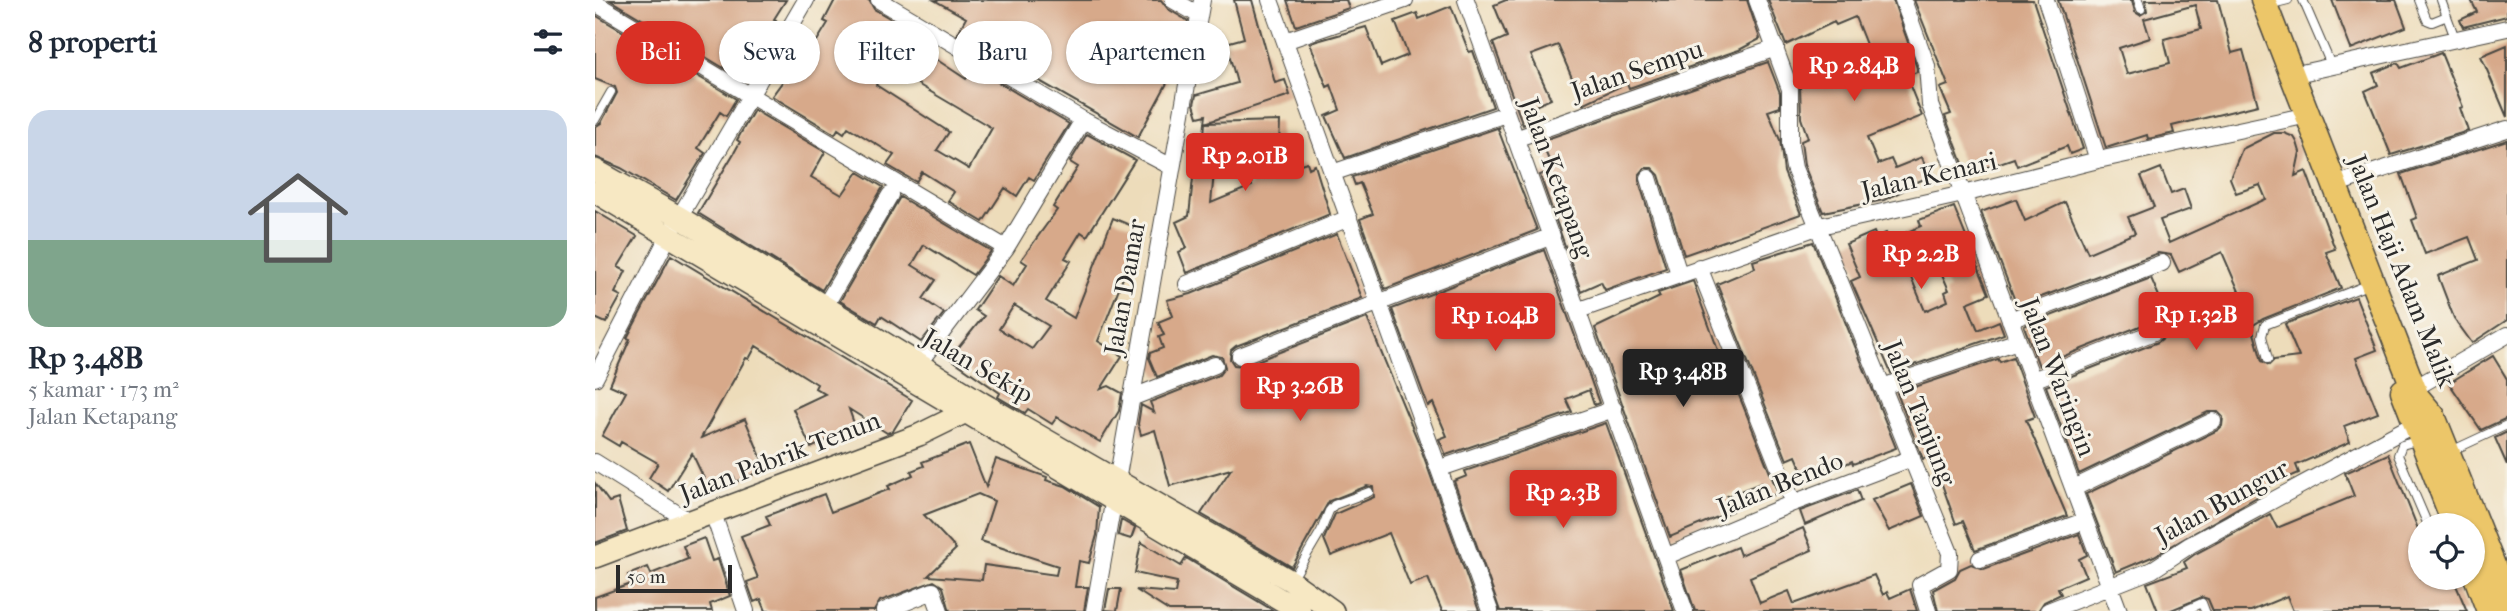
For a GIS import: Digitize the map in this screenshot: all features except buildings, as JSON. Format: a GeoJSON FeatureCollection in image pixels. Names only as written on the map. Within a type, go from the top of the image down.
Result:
{"type":"FeatureCollection","features":[{"type":"Feature","properties":{"kind":"main road","name":"Jalan Haji Adam Malik"},"geometry":{"type":"LineString","coordinates":[[2272,2],[2283,52],[2423,426],[2448,453],[2507,600]]}},
{"type":"Feature","properties":{"kind":"main road"},"geometry":{"type":"LineString","coordinates":[[2283,52],[2283,76],[2336,197]]}},
{"type":"Feature","properties":{"kind":"main road","name":"Jalan Haji Adam Malik"},"geometry":{"type":"LineString","coordinates":[[2368,285],[2413,389],[2451,513]]}},
{"type":"Feature","properties":{"kind":"main road"},"geometry":{"type":"LineString","coordinates":[[2481,590],[2489,611]]}},
{"type":"Feature","properties":{"kind":"street"},"geometry":{"type":"LineString","coordinates":[[595,378],[674,226],[806,0]]}},
{"type":"Feature","properties":{"kind":"street"},"geometry":{"type":"LineString","coordinates":[[879,0],[1083,120],[1170,166]]}},
{"type":"Feature","properties":{"kind":"street"},"geometry":{"type":"LineString","coordinates":[[1173,0],[1201,7]]}},
{"type":"Feature","properties":{"kind":"street"},"geometry":{"type":"LineString","coordinates":[[1271,0],[1378,303],[1441,468],[1490,611]]}},
{"type":"Feature","properties":{"kind":"street"},"geometry":{"type":"LineString","coordinates":[[1285,41],[1405,0]]}},
{"type":"Feature","properties":{"kind":"street","name":"Jalan Ketapang"},"geometry":{"type":"LineString","coordinates":[[1466,0],[1685,611]]}},
{"type":"Feature","properties":{"kind":"street","name":"Jalan Tanjung"},"geometry":{"type":"LineString","coordinates":[[1757,0],[1790,89],[1791,158],[1951,558],[1949,569],[1920,583],[1920,591],[1928,611]]}},
{"type":"Feature","properties":{"kind":"street","name":"Jalan Waringin"},"geometry":{"type":"LineString","coordinates":[[1903,0],[1927,66],[1930,105],[2119,611]]}},
{"type":"Feature","properties":{"kind":"street"},"geometry":{"type":"LineString","coordinates":[[2046,0],[2098,160]]}},
{"type":"Feature","properties":{"kind":"street"},"geometry":{"type":"LineString","coordinates":[[595,3],[1006,248]]}},
{"type":"Feature","properties":{"kind":"street","name":"Jalan Damar"},"geometry":{"type":"LineString","coordinates":[[1094,611],[1170,166],[1201,7]]}},
{"type":"Feature","properties":{"kind":"street"},"geometry":{"type":"LineString","coordinates":[[2292,75],[2507,28]]}},
{"type":"Feature","properties":{"kind":"street","name":"Jalan Sempu"},"geometry":{"type":"LineString","coordinates":[[1515,139],[1776,48]]}},
{"type":"Feature","properties":{"kind":"street"},"geometry":{"type":"LineString","coordinates":[[1332,173],[1506,114]]}},
{"type":"Feature","properties":{"kind":"street","name":"Jalan Kenari"},"geometry":{"type":"LineString","coordinates":[[1579,310],[1820,226],[2098,160],[2299,117]]}},
{"type":"Feature","properties":{"kind":"street"},"geometry":{"type":"LineString","coordinates":[[918,364],[1006,248],[1083,120]]}},
{"type":"Feature","properties":{"kind":"street"},"geometry":{"type":"LineString","coordinates":[[2336,197],[2507,129]]}},
{"type":"Feature","properties":{"kind":"street","name":"Jalan Sekip"},"geometry":{"type":"LineString","coordinates":[[595,170],[674,226],[974,408],[1285,590],[1333,611]]}},
{"type":"Feature","properties":{"kind":"street"},"geometry":{"type":"LineString","coordinates":[[1649,178],[1679,274]]}},
{"type":"Feature","properties":{"kind":"street","name":"Jalan Sekip"},"geometry":{"type":"LineString","coordinates":[[595,192],[674,226],[825,306],[918,364],[974,408]]}},
{"type":"Feature","properties":{"kind":"street"},"geometry":{"type":"LineString","coordinates":[[825,306],[890,195]]}},
{"type":"Feature","properties":{"kind":"street"},"geometry":{"type":"LineString","coordinates":[[1187,284],[1349,218]]}},
{"type":"Feature","properties":{"kind":"street"},"geometry":{"type":"LineString","coordinates":[[1240,356],[1552,236]]}},
{"type":"Feature","properties":{"kind":"street"},"geometry":{"type":"LineString","coordinates":[[2010,320],[2162,263]]}},
{"type":"Feature","properties":{"kind":"street"},"geometry":{"type":"LineString","coordinates":[[1699,267],[1793,503]]}},
{"type":"Feature","properties":{"kind":"street"},"geometry":{"type":"LineString","coordinates":[[2033,380],[2154,332]]}},
{"type":"Feature","properties":{"kind":"street"},"geometry":{"type":"LineString","coordinates":[[2413,389],[2507,335]]}},
{"type":"Feature","properties":{"kind":"street"},"geometry":{"type":"LineString","coordinates":[[1882,387],[2018,341]]}},
{"type":"Feature","properties":{"kind":"street"},"geometry":{"type":"LineString","coordinates":[[1131,398],[1215,365]]}},
{"type":"Feature","properties":{"kind":"street","name":"Jalan Pabrik Tenun"},"geometry":{"type":"LineString","coordinates":[[595,557],[713,513],[974,408]]}},
{"type":"Feature","properties":{"kind":"street"},"geometry":{"type":"LineString","coordinates":[[1441,468],[1614,410]]}},
{"type":"Feature","properties":{"kind":"street"},"geometry":{"type":"LineString","coordinates":[[2074,488],[2213,421]]}},
{"type":"Feature","properties":{"kind":"street","name":"Jalan Bungur"},"geometry":{"type":"LineString","coordinates":[[2048,611],[2152,570],[2190,545],[2423,426]]}},
{"type":"Feature","properties":{"kind":"street","name":"Jalan Bendo"},"geometry":{"type":"LineString","coordinates":[[1667,556],[1793,503],[1912,458]]}},
{"type":"Feature","properties":{"kind":"street"},"geometry":{"type":"LineString","coordinates":[[595,462],[689,521]]}},
{"type":"Feature","properties":{"kind":"street"},"geometry":{"type":"LineString","coordinates":[[713,513],[746,611]]}},
{"type":"Feature","properties":{"kind":"street"},"geometry":{"type":"LineString","coordinates":[[1980,559],[2084,521]]}},
{"type":"Feature","properties":{"kind":"street","name":"Jalan Sekip"},"geometry":{"type":"LineString","coordinates":[[1285,590],[1300,611]]}},
{"type":"Feature","properties":{"kind":"street"},"geometry":{"type":"LineString","coordinates":[[884,611],[933,591],[940,611]]}},
{"type":"Feature","properties":{"kind":"lane"},"geometry":{"type":"LineString","coordinates":[[2303,0],[2332,67]]}},
{"type":"Feature","properties":{"kind":"lane"},"geometry":{"type":"LineString","coordinates":[[2419,0],[2427,20],[2432,22],[2447,16]]}},
{"type":"Feature","properties":{"kind":"lane"},"geometry":{"type":"LineString","coordinates":[[2441,0],[2456,41]]}},
{"type":"Feature","properties":{"kind":"lane"},"geometry":{"type":"LineString","coordinates":[[595,120],[611,92]]}},
{"type":"Feature","properties":{"kind":"lane"},"geometry":{"type":"LineString","coordinates":[[2268,359],[2262,336],[2265,325],[2368,285]]}},
{"type":"Feature","properties":{"kind":"lane"},"geometry":{"type":"LineString","coordinates":[[2448,453],[2507,425]]}},
{"type":"Feature","properties":{"kind":"lane"},"geometry":{"type":"LineString","coordinates":[[2423,426],[2402,445],[2398,455],[2423,513]]}},
{"type":"Feature","properties":{"kind":"lane"},"geometry":{"type":"LineString","coordinates":[[1285,590],[1334,505],[1369,492]]}},
{"type":"Feature","properties":{"kind":"lane"},"geometry":{"type":"LineString","coordinates":[[2184,611],[2202,603],[2206,611]]}}]}
